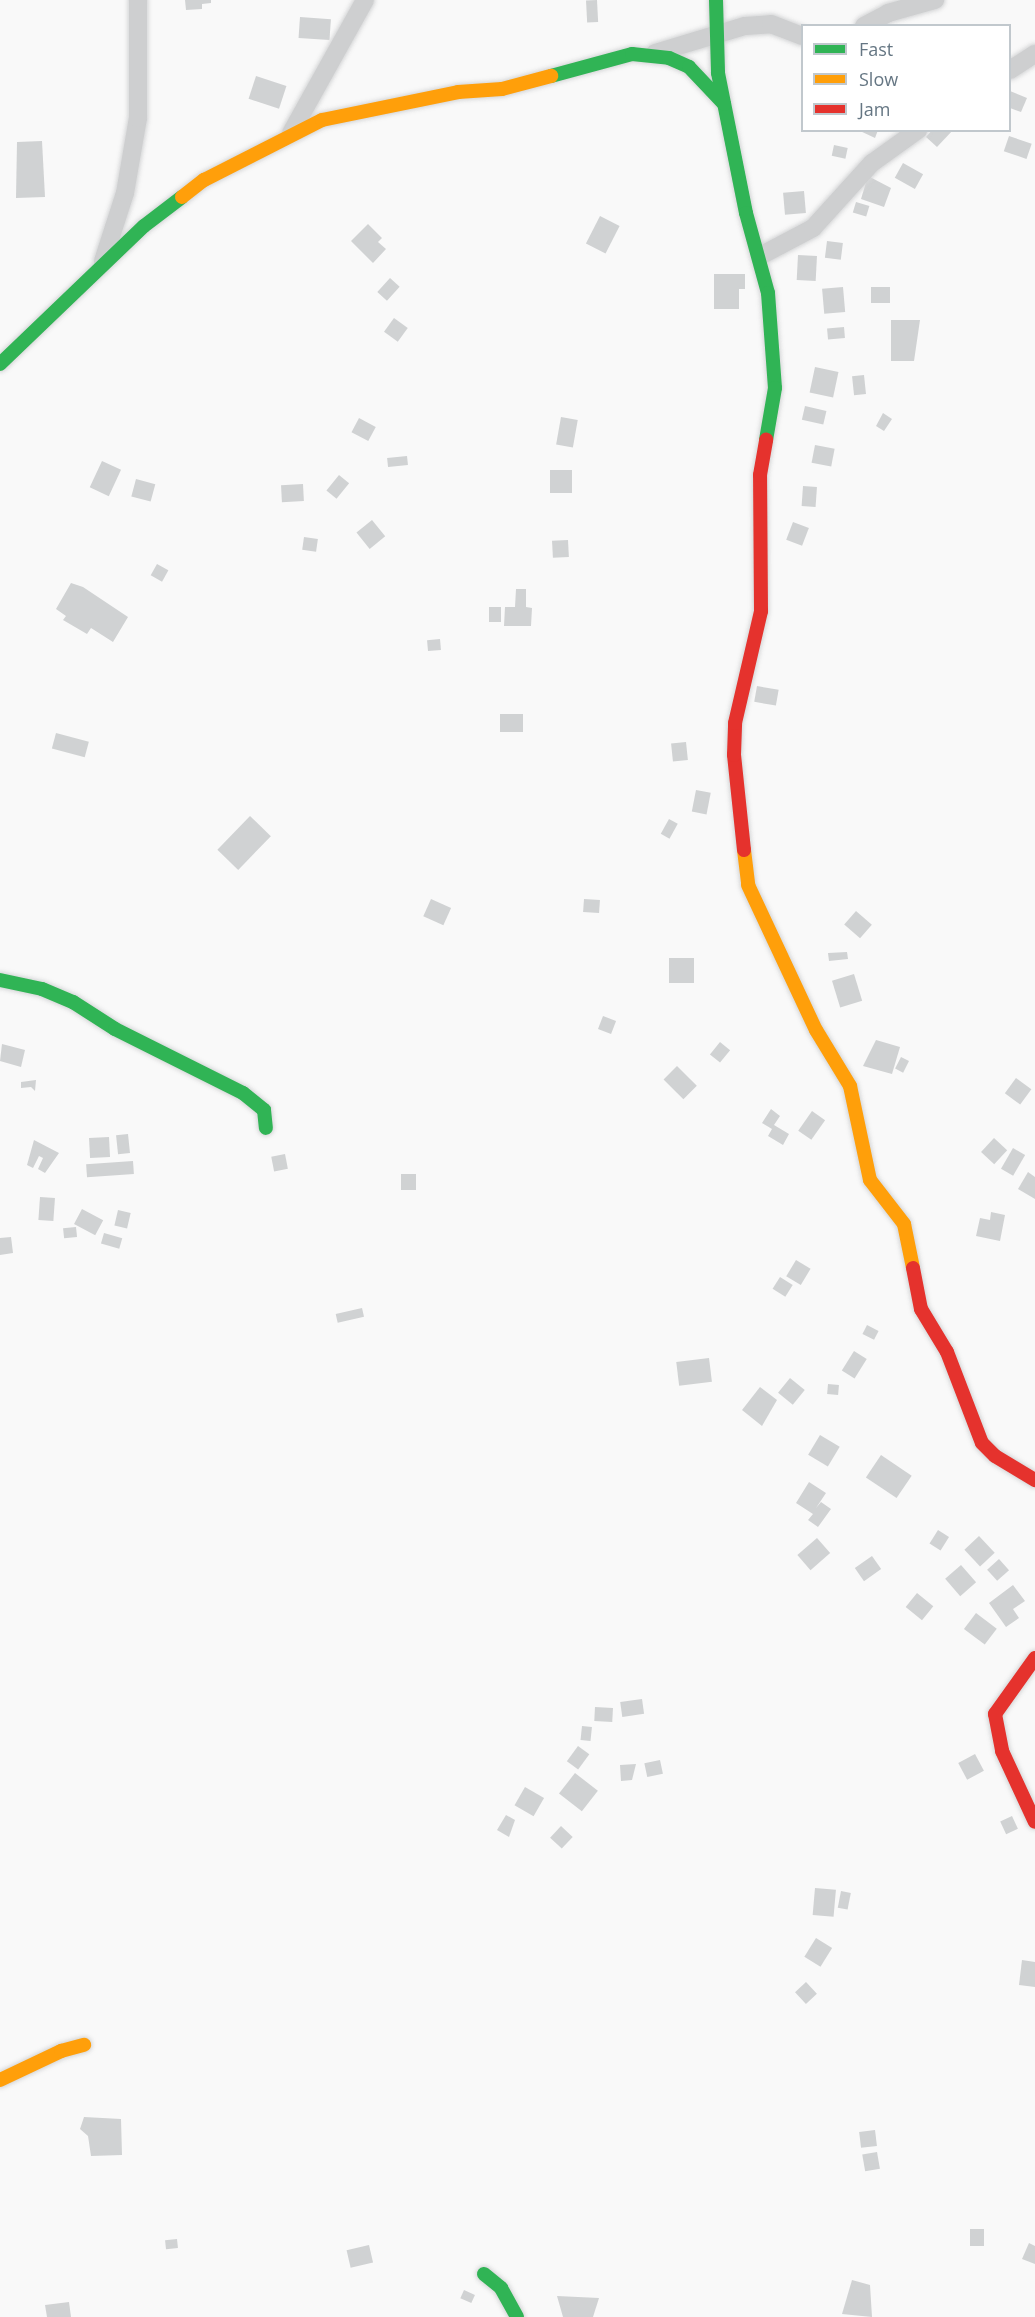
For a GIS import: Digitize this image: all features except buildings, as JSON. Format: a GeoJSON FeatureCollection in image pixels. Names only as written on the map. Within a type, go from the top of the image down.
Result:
{"type":"FeatureCollection","features":[{"type":"Feature","properties":{"kind":"street"},"geometry":{"type":"LineString","coordinates":[[101,265],[125,193],[138,118],[138,0]]}},
{"type":"Feature","properties":{"kind":"street"},"geometry":{"type":"LineString","coordinates":[[291,134],[365,0]]}},
{"type":"Feature","properties":{"kind":"street"},"geometry":{"type":"LineString","coordinates":[[716,0],[716,34],[726,106],[746,213],[760,255],[768,293],[775,388],[760,475],[761,611],[735,723],[734,755],[748,885],[816,1030],[850,1086],[870,1180],[904,1224],[921,1309],[947,1352],[982,1443],[995,1456],[1035,1480]]}},
{"type":"Feature","properties":{"kind":"street"},"geometry":{"type":"LineString","coordinates":[[868,24],[888,13],[935,0]]}},
{"type":"Feature","properties":{"kind":"street"},"geometry":{"type":"LineString","coordinates":[[0,364],[144,226],[204,180],[322,120],[458,92],[502,89],[632,54],[651,54],[716,34],[771,24],[801,36]]}},
{"type":"Feature","properties":{"kind":"street"},"geometry":{"type":"LineString","coordinates":[[651,54],[689,67],[726,106]]}},
{"type":"Feature","properties":{"kind":"street"},"geometry":{"type":"LineString","coordinates":[[1011,69],[1035,54]]}},
{"type":"Feature","properties":{"kind":"street"},"geometry":{"type":"LineString","coordinates":[[760,255],[813,228],[872,163],[915,132]]}},
{"type":"Feature","properties":{"kind":"street"},"geometry":{"type":"LineString","coordinates":[[0,980],[73,1002],[115,1029],[243,1093],[264,1110],[266,1128]]}},
{"type":"Feature","properties":{"kind":"street"},"geometry":{"type":"LineString","coordinates":[[1035,1658],[995,1714],[1002,1751],[1035,1822]]}},
{"type":"Feature","properties":{"kind":"street"},"geometry":{"type":"LineString","coordinates":[[0,2080],[61,2051],[84,2045]]}},
{"type":"Feature","properties":{"kind":"street"},"geometry":{"type":"LineString","coordinates":[[484,2274],[501,2288],[517,2317]]}},
{"type":"Feature","properties":{"kind":"traffic: fast"},"geometry":{"type":"LineString","coordinates":[[716,0],[718,73],[746,213],[768,293],[775,388],[766,440]]}},
{"type":"Feature","properties":{"kind":"traffic: fast"},"geometry":{"type":"LineString","coordinates":[[551,76],[632,54],[669,58],[689,67],[724,104]]}},
{"type":"Feature","properties":{"kind":"traffic: fast"},"geometry":{"type":"LineString","coordinates":[[0,364],[144,226],[182,197]]}},
{"type":"Feature","properties":{"kind":"traffic: fast"},"geometry":{"type":"LineString","coordinates":[[0,980],[42,989],[73,1002],[115,1029],[243,1093],[264,1110],[266,1128]]}},
{"type":"Feature","properties":{"kind":"traffic: fast"},"geometry":{"type":"LineString","coordinates":[[484,2274],[501,2288],[517,2317]]}},
{"type":"Feature","properties":{"kind":"traffic: slow"},"geometry":{"type":"LineString","coordinates":[[182,197],[204,180],[322,120],[458,92],[502,89],[551,76]]}},
{"type":"Feature","properties":{"kind":"traffic: slow"},"geometry":{"type":"LineString","coordinates":[[744,850],[748,885],[816,1030],[850,1086],[870,1180],[904,1224],[913,1268]]}},
{"type":"Feature","properties":{"kind":"traffic: slow"},"geometry":{"type":"LineString","coordinates":[[0,2080],[61,2051],[84,2045]]}},
{"type":"Feature","properties":{"kind":"traffic: jam"},"geometry":{"type":"LineString","coordinates":[[744,850],[734,755],[735,723],[761,611],[760,475],[766,440]]}},
{"type":"Feature","properties":{"kind":"traffic: jam"},"geometry":{"type":"LineString","coordinates":[[913,1268],[921,1309],[947,1352],[982,1443],[995,1456],[1035,1480]]}},
{"type":"Feature","properties":{"kind":"traffic: jam"},"geometry":{"type":"LineString","coordinates":[[1035,1658],[995,1714],[1002,1751],[1035,1822]]}}]}
